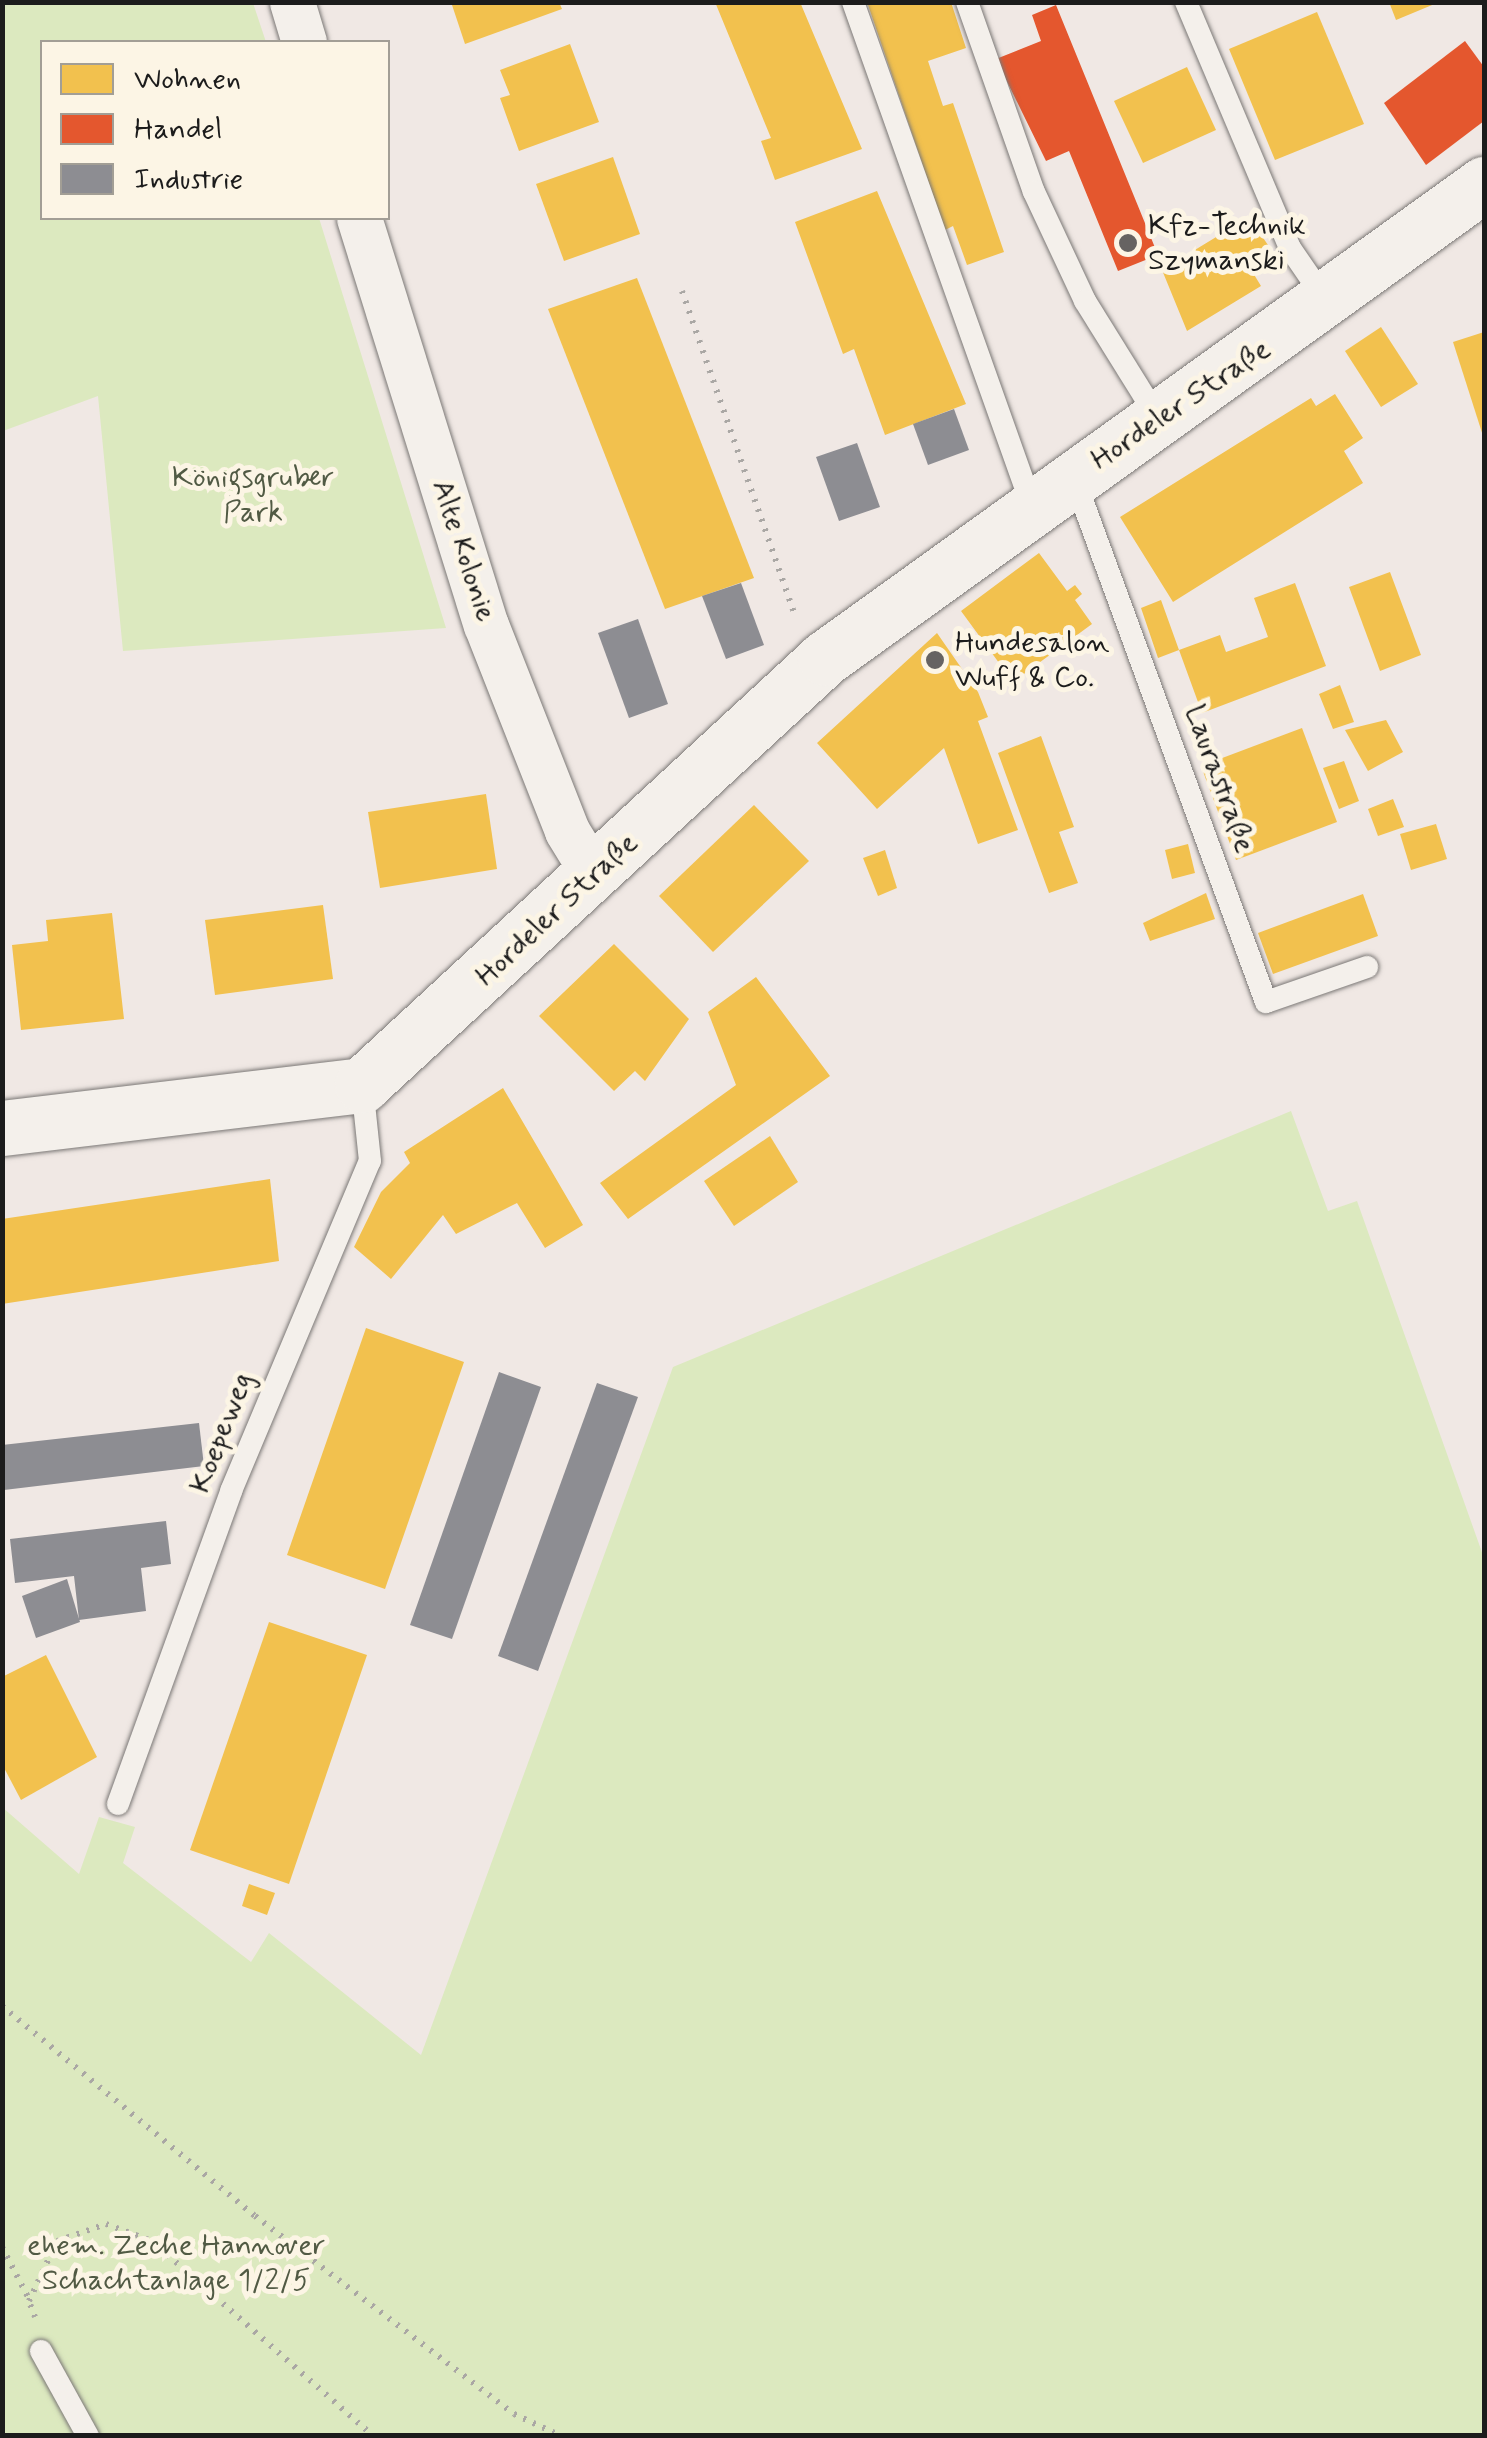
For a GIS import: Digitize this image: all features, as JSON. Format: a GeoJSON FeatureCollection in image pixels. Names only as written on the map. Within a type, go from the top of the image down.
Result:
{"type":"FeatureCollection","features":[{"type":"Feature","properties":{"kind":"street"},"geometry":{"type":"LineString","coordinates":[[292,2],[303,40]]}},
{"type":"Feature","properties":{"kind":"street","name":"Hordeler Straße"},"geometry":{"type":"LineString","coordinates":[[362,1085],[825,658],[1053,492],[1328,302],[1484,184]]}},
{"type":"Feature","properties":{"kind":"street","name":"Alte Kolonie"},"geometry":{"type":"LineString","coordinates":[[360,220],[486,626],[566,831],[594,875]]}},
{"type":"Feature","properties":{"kind":"street"},"geometry":{"type":"LineString","coordinates":[[2,1128],[362,1085]]}},
{"type":"Feature","properties":{"kind":"lane"},"geometry":{"type":"LineString","coordinates":[[853,2],[908,159],[1053,492]]}},
{"type":"Feature","properties":{"kind":"lane"},"geometry":{"type":"LineString","coordinates":[[967,2],[1034,192],[1085,301],[1159,420]]}},
{"type":"Feature","properties":{"kind":"lane"},"geometry":{"type":"LineString","coordinates":[[1186,2],[1290,248],[1328,302]]}},
{"type":"Feature","properties":{"kind":"lane","name":"Laurastraße"},"geometry":{"type":"LineString","coordinates":[[1053,492],[1266,1002],[1367,968]]}},
{"type":"Feature","properties":{"kind":"lane","name":"Koepeweg"},"geometry":{"type":"LineString","coordinates":[[118,1804],[238,1474],[370,1161],[362,1085]]}},
{"type":"Feature","properties":{"kind":"lane"},"geometry":{"type":"LineString","coordinates":[[41,2350],[88,2436]]}},
{"type":"Feature","properties":{"kind":"path"},"geometry":{"type":"LineString","coordinates":[[682,291],[796,618],[825,658]]}},
{"type":"Feature","properties":{"kind":"path"},"geometry":{"type":"LineString","coordinates":[[2,2006],[256,2216],[514,2414],[561,2436]]}},
{"type":"Feature","properties":{"kind":"path"},"geometry":{"type":"LineString","coordinates":[[29,2300],[56,2240],[106,2224],[152,2241],[373,2436]]}},
{"type":"Feature","properties":{"kind":"path"},"geometry":{"type":"LineString","coordinates":[[2,2247],[29,2300],[41,2350]]}},
{"type":"Feature","properties":{"kind":"green space","name":"Königsgruber Park"},"geometry":{"type":"Polygon","coordinates":[[[3,2],[253,3],[265,40],[40,40],[40,220],[320,220],[446,628],[123,651],[98,396],[3,431],[3,2]]]}},
{"type":"Feature","properties":{"kind":"green space","name":"ehem. Zeche Hannover Schachtanlage 1/2/5"},"geometry":{"type":"Polygon","coordinates":[[[1291,1111],[1328,1211],[1357,1201],[1484,1558],[1484,2435],[3,2435],[2,1807],[79,1874],[99,1817],[135,1827],[123,1863],[251,1962],[269,1933],[421,2055],[673,1367],[1291,1111]]]}},
{"type":"Feature","properties":{"kind":"building: Wohnen"},"geometry":{"type":"Polygon","coordinates":[[[451,2],[559,2],[562,9],[465,44],[451,2]]]}},
{"type":"Feature","properties":{"kind":"building: Wohnen"},"geometry":{"type":"Polygon","coordinates":[[[715,2],[800,2],[862,149],[775,180],[761,141],[771,138],[715,2]]]}},
{"type":"Feature","properties":{"kind":"building: Wohnen"},"geometry":{"type":"Polygon","coordinates":[[[867,2],[951,2],[966,48],[928,61],[943,106],[953,103],[1004,252],[967,265],[953,226],[945,230],[867,2]]]}},
{"type":"Feature","properties":{"kind":"building: Wohnen"},"geometry":{"type":"Polygon","coordinates":[[[1389,2],[1437,2],[1437,3],[1396,20],[1389,2]]]}},
{"type":"Feature","properties":{"kind":"building: Wohnen"},"geometry":{"type":"Polygon","coordinates":[[[1317,12],[1364,124],[1275,160],[1229,49],[1317,12]]]}},
{"type":"Feature","properties":{"kind":"building: Wohnen"},"geometry":{"type":"Polygon","coordinates":[[[570,44],[599,122],[519,151],[500,98],[510,95],[500,70],[570,44]]]}},
{"type":"Feature","properties":{"kind":"building: Wohnen"},"geometry":{"type":"Polygon","coordinates":[[[1187,67],[1216,130],[1143,163],[1114,101],[1187,67]]]}},
{"type":"Feature","properties":{"kind":"building: Wohnen"},"geometry":{"type":"Polygon","coordinates":[[[613,157],[640,234],[564,261],[536,184],[613,157]]]}},
{"type":"Feature","properties":{"kind":"building: Wohnen"},"geometry":{"type":"Polygon","coordinates":[[[877,191],[966,404],[885,435],[854,349],[843,354],[795,222],[877,191]]]}},
{"type":"Feature","properties":{"kind":"building: Wohnen"},"geometry":{"type":"Polygon","coordinates":[[[1249,217],[1270,248],[1247,263],[1261,286],[1187,331],[1162,270],[1249,217]]]}},
{"type":"Feature","properties":{"kind":"building: Wohnen"},"geometry":{"type":"Polygon","coordinates":[[[637,278],[754,578],[665,609],[548,309],[637,278]]]}},
{"type":"Feature","properties":{"kind":"building: Wohnen"},"geometry":{"type":"Polygon","coordinates":[[[1381,327],[1418,384],[1381,407],[1345,351],[1381,327]]]}},
{"type":"Feature","properties":{"kind":"building: Wohnen"},"geometry":{"type":"Polygon","coordinates":[[[1484,332],[1484,439],[1453,342],[1484,332]]]}},
{"type":"Feature","properties":{"kind":"building: Wohnen"},"geometry":{"type":"Polygon","coordinates":[[[1335,394],[1363,438],[1344,451],[1363,483],[1173,602],[1120,517],[1311,398],[1316,406],[1335,394]]]}},
{"type":"Feature","properties":{"kind":"building: Wohnen"},"geometry":{"type":"Polygon","coordinates":[[[1039,553],[1067,591],[1075,585],[1082,594],[1075,600],[1092,624],[1013,682],[961,611],[1039,553]]]}},
{"type":"Feature","properties":{"kind":"building: Wohnen"},"geometry":{"type":"Polygon","coordinates":[[[1390,572],[1421,655],[1380,671],[1349,587],[1390,572]]]}},
{"type":"Feature","properties":{"kind":"building: Wohnen"},"geometry":{"type":"Polygon","coordinates":[[[1295,583],[1326,666],[1202,713],[1179,650],[1220,635],[1226,652],[1268,637],[1254,598],[1295,583]]]}},
{"type":"Feature","properties":{"kind":"building: Wohnen"},"geometry":{"type":"Polygon","coordinates":[[[1161,600],[1179,650],[1158,658],[1141,608],[1161,600]]]}},
{"type":"Feature","properties":{"kind":"building: Wohnen"},"geometry":{"type":"Polygon","coordinates":[[[937,633],[978,692],[988,717],[978,721],[1018,830],[978,844],[944,748],[877,809],[817,743],[937,633]]]}},
{"type":"Feature","properties":{"kind":"building: Wohnen"},"geometry":{"type":"Polygon","coordinates":[[[1340,685],[1354,722],[1333,729],[1319,694],[1340,685]]]}},
{"type":"Feature","properties":{"kind":"building: Wohnen"},"geometry":{"type":"Polygon","coordinates":[[[1386,720],[1403,752],[1368,771],[1345,730],[1386,720]]]}},
{"type":"Feature","properties":{"kind":"building: Wohnen"},"geometry":{"type":"Polygon","coordinates":[[[1302,728],[1337,822],[1236,860],[1201,766],[1302,728]]]}},
{"type":"Feature","properties":{"kind":"building: Wohnen"},"geometry":{"type":"Polygon","coordinates":[[[1041,736],[1074,827],[1059,832],[1078,883],[1049,893],[998,753],[1041,736]]]}},
{"type":"Feature","properties":{"kind":"building: Wohnen"},"geometry":{"type":"Polygon","coordinates":[[[1344,761],[1359,801],[1339,809],[1323,768],[1344,761]]]}},
{"type":"Feature","properties":{"kind":"building: Wohnen"},"geometry":{"type":"Polygon","coordinates":[[[486,794],[497,869],[380,888],[368,812],[486,794]]]}},
{"type":"Feature","properties":{"kind":"building: Wohnen"},"geometry":{"type":"Polygon","coordinates":[[[1393,799],[1404,827],[1378,836],[1368,809],[1393,799]]]}},
{"type":"Feature","properties":{"kind":"building: Wohnen"},"geometry":{"type":"Polygon","coordinates":[[[754,805],[809,861],[713,952],[659,896],[754,805]]]}},
{"type":"Feature","properties":{"kind":"building: Wohnen"},"geometry":{"type":"Polygon","coordinates":[[[1436,824],[1447,859],[1411,870],[1400,834],[1436,824]]]}},
{"type":"Feature","properties":{"kind":"building: Wohnen"},"geometry":{"type":"Polygon","coordinates":[[[1188,844],[1195,873],[1172,879],[1165,850],[1188,844]]]}},
{"type":"Feature","properties":{"kind":"building: Wohnen"},"geometry":{"type":"Polygon","coordinates":[[[885,850],[897,888],[878,896],[863,858],[885,850]]]}},
{"type":"Feature","properties":{"kind":"building: Wohnen"},"geometry":{"type":"Polygon","coordinates":[[[1206,893],[1215,919],[1150,941],[1143,923],[1206,893]]]}},
{"type":"Feature","properties":{"kind":"building: Wohnen"},"geometry":{"type":"Polygon","coordinates":[[[1363,894],[1378,936],[1273,974],[1258,933],[1363,894]]]}},
{"type":"Feature","properties":{"kind":"building: Wohnen"},"geometry":{"type":"Polygon","coordinates":[[[323,905],[333,979],[215,995],[205,920],[323,905]]]}},
{"type":"Feature","properties":{"kind":"building: Wohnen"},"geometry":{"type":"Polygon","coordinates":[[[112,913],[124,1019],[21,1030],[12,945],[48,941],[46,920],[112,913]]]}},
{"type":"Feature","properties":{"kind":"building: Wohnen"},"geometry":{"type":"Polygon","coordinates":[[[614,944],[689,1019],[645,1081],[635,1071],[614,1091],[539,1016],[614,944]]]}},
{"type":"Feature","properties":{"kind":"building: Wohnen"},"geometry":{"type":"Polygon","coordinates":[[[756,977],[830,1076],[628,1219],[600,1183],[736,1085],[708,1012],[756,977]]]}},
{"type":"Feature","properties":{"kind":"building: Wohnen"},"geometry":{"type":"Polygon","coordinates":[[[503,1088],[583,1225],[545,1248],[517,1203],[456,1234],[443,1215],[391,1279],[354,1247],[381,1192],[410,1163],[404,1152],[503,1088]]]}},
{"type":"Feature","properties":{"kind":"building: Wohnen"},"geometry":{"type":"Polygon","coordinates":[[[770,1136],[798,1182],[734,1226],[704,1181],[770,1136]]]}},
{"type":"Feature","properties":{"kind":"building: Wohnen"},"geometry":{"type":"Polygon","coordinates":[[[270,1179],[279,1261],[2,1304],[2,1219],[270,1179]]]}},
{"type":"Feature","properties":{"kind":"building: Wohnen"},"geometry":{"type":"Polygon","coordinates":[[[366,1328],[464,1362],[385,1589],[287,1555],[366,1328]]]}},
{"type":"Feature","properties":{"kind":"building: Wohnen"},"geometry":{"type":"Polygon","coordinates":[[[269,1622],[367,1655],[289,1884],[190,1850],[269,1622]]]}},
{"type":"Feature","properties":{"kind":"building: Wohnen"},"geometry":{"type":"Polygon","coordinates":[[[46,1655],[97,1757],[21,1800],[2,1764],[2,1677],[46,1655]]]}},
{"type":"Feature","properties":{"kind":"building: Wohnen"},"geometry":{"type":"Polygon","coordinates":[[[249,1884],[275,1893],[267,1915],[242,1906],[249,1884]]]}},
{"type":"Feature","properties":{"kind":"building: Handel"},"geometry":{"type":"Polygon","coordinates":[[[1056,5],[1158,255],[1118,271],[1069,151],[1046,161],[996,59],[1041,41],[1032,15],[1056,5]]]}},
{"type":"Feature","properties":{"kind":"building: Handel"},"geometry":{"type":"Polygon","coordinates":[[[1465,41],[1484,67],[1484,121],[1426,165],[1384,103],[1465,41]]]}},
{"type":"Feature","properties":{"kind":"building: Industrie"},"geometry":{"type":"Polygon","coordinates":[[[954,409],[969,450],[928,465],[913,424],[954,409]]]}},
{"type":"Feature","properties":{"kind":"building: Industrie"},"geometry":{"type":"Polygon","coordinates":[[[857,443],[880,507],[839,521],[816,457],[857,443]]]}},
{"type":"Feature","properties":{"kind":"building: Industrie"},"geometry":{"type":"Polygon","coordinates":[[[741,583],[764,645],[726,659],[702,596],[741,583]]]}},
{"type":"Feature","properties":{"kind":"building: Industrie"},"geometry":{"type":"Polygon","coordinates":[[[638,619],[668,704],[629,718],[598,633],[638,619]]]}},
{"type":"Feature","properties":{"kind":"building: Industrie"},"geometry":{"type":"Polygon","coordinates":[[[499,1372],[541,1387],[452,1639],[410,1625],[499,1372]]]}},
{"type":"Feature","properties":{"kind":"building: Industrie"},"geometry":{"type":"Polygon","coordinates":[[[597,1383],[638,1397],[538,1671],[498,1656],[597,1383]]]}},
{"type":"Feature","properties":{"kind":"building: Industrie"},"geometry":{"type":"Polygon","coordinates":[[[199,1423],[204,1466],[4,1490],[2,1445],[199,1423]]]}},
{"type":"Feature","properties":{"kind":"building: Industrie"},"geometry":{"type":"Polygon","coordinates":[[[166,1521],[171,1564],[141,1568],[146,1611],[79,1620],[74,1576],[15,1583],[10,1539],[166,1521]]]}},
{"type":"Feature","properties":{"kind":"building: Industrie"},"geometry":{"type":"Polygon","coordinates":[[[67,1579],[80,1622],[36,1638],[22,1596],[67,1579]]]}},
{"type":"Feature","properties":{"kind":"place","name":"Kfz-Technik Szymanski"},"geometry":{"type":"Point","coordinates":[1128,243]}},
{"type":"Feature","properties":{"kind":"place","name":"Hundesalon Wuff & Co."},"geometry":{"type":"Point","coordinates":[935,660]}}]}
